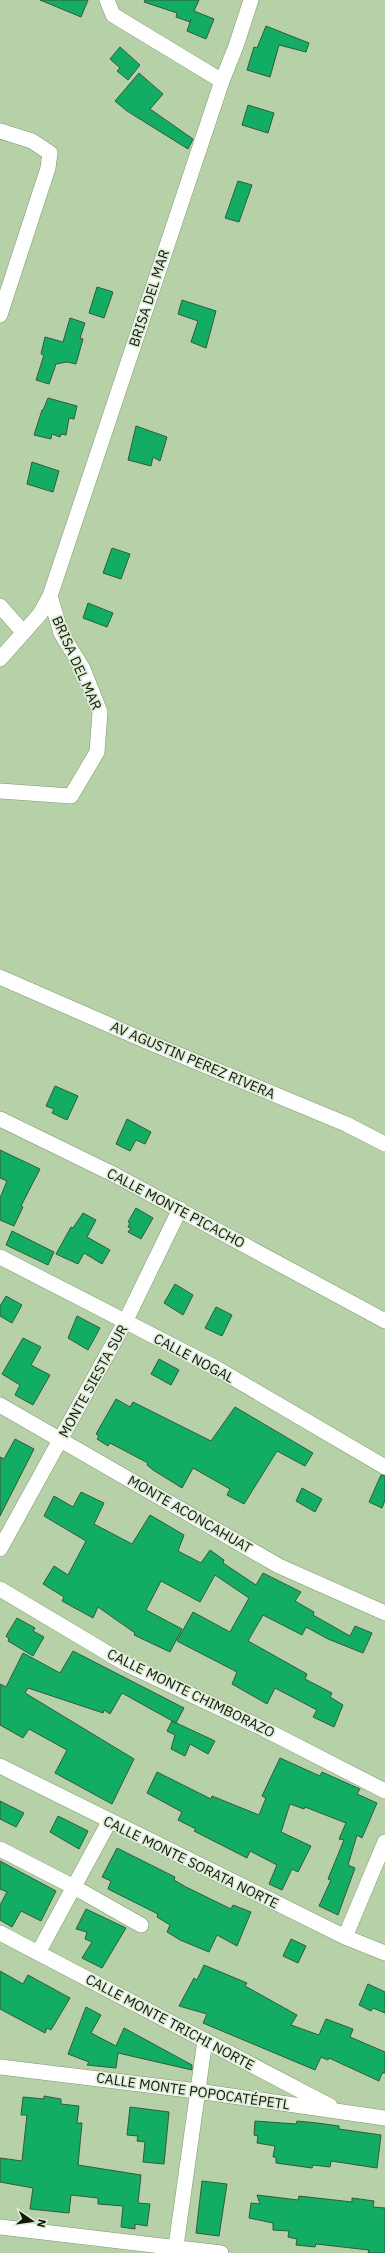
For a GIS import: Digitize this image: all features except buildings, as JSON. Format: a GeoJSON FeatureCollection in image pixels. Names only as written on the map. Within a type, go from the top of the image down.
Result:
{"type":"FeatureCollection","features":[{"type":"Feature","properties":{"kind":"street"},"geometry":{"type":"LineString","coordinates":[[107,0],[113,15],[222,81]]}},
{"type":"Feature","properties":{"kind":"street","name":"BRISA DEL MAR"},"geometry":{"type":"LineString","coordinates":[[0,659],[40,614],[50,596],[222,81],[236,46],[251,0]]}},
{"type":"Feature","properties":{"kind":"street"},"geometry":{"type":"LineString","coordinates":[[0,131],[32,141],[50,153],[48,168],[0,315]]}},
{"type":"Feature","properties":{"kind":"street","name":"BRISA DEL MAR"},"geometry":{"type":"LineString","coordinates":[[0,791],[71,796],[97,752],[100,712],[83,669],[61,633],[50,596]]}},
{"type":"Feature","properties":{"kind":"street"},"geometry":{"type":"LineString","coordinates":[[0,606],[23,632]]}},
{"type":"Feature","properties":{"kind":"street","name":"AV AGUSTIN PEREZ RIVERA"},"geometry":{"type":"LineString","coordinates":[[0,977],[146,1041],[346,1124],[385,1144]]}},
{"type":"Feature","properties":{"kind":"street","name":"CALLE MONTE PICACHO"},"geometry":{"type":"LineString","coordinates":[[0,1119],[115,1175],[180,1209],[385,1321]]}},
{"type":"Feature","properties":{"kind":"street","name":"MONTE SIESTA SUR"},"geometry":{"type":"LineString","coordinates":[[0,1549],[62,1439],[125,1322],[180,1209]]}},
{"type":"Feature","properties":{"kind":"street","name":"CALLE NOGAL"},"geometry":{"type":"LineString","coordinates":[[0,1257],[216,1368],[385,1467]]}},
{"type":"Feature","properties":{"kind":"street","name":"MONTE ACONCAHUAT"},"geometry":{"type":"LineString","coordinates":[[0,1405],[62,1439],[279,1566],[385,1613]]}},
{"type":"Feature","properties":{"kind":"street","name":"CALLE MONTE CHIMBORAZO"},"geometry":{"type":"LineString","coordinates":[[0,1589],[126,1664],[264,1729],[385,1791]]}},
{"type":"Feature","properties":{"kind":"street","name":"CALLE MONTE SORATA NORTE"},"geometry":{"type":"LineString","coordinates":[[0,1766],[109,1822],[345,1937],[385,1953]]}},
{"type":"Feature","properties":{"kind":"street"},"geometry":{"type":"LineString","coordinates":[[38,1953],[109,1822]]}},
{"type":"Feature","properties":{"kind":"street"},"geometry":{"type":"LineString","coordinates":[[345,1937],[385,1842]]}},
{"type":"Feature","properties":{"kind":"street"},"geometry":{"type":"LineString","coordinates":[[0,1849],[74,1887],[141,1926]]}},
{"type":"Feature","properties":{"kind":"street","name":"CALLE MONTE TRICHI NORTE"},"geometry":{"type":"LineString","coordinates":[[0,1933],[340,2111]]}},
{"type":"Feature","properties":{"kind":"street"},"geometry":{"type":"LineString","coordinates":[[176,2250],[196,2091],[205,2040]]}},
{"type":"Feature","properties":{"kind":"street","name":"CALLE MONTE POPOCATÉPETL"},"geometry":{"type":"LineString","coordinates":[[0,2067],[196,2091],[385,2118]]}},
{"type":"Feature","properties":{"kind":"street"},"geometry":{"type":"LineString","coordinates":[[0,2227],[176,2250],[221,2253]]}}]}
